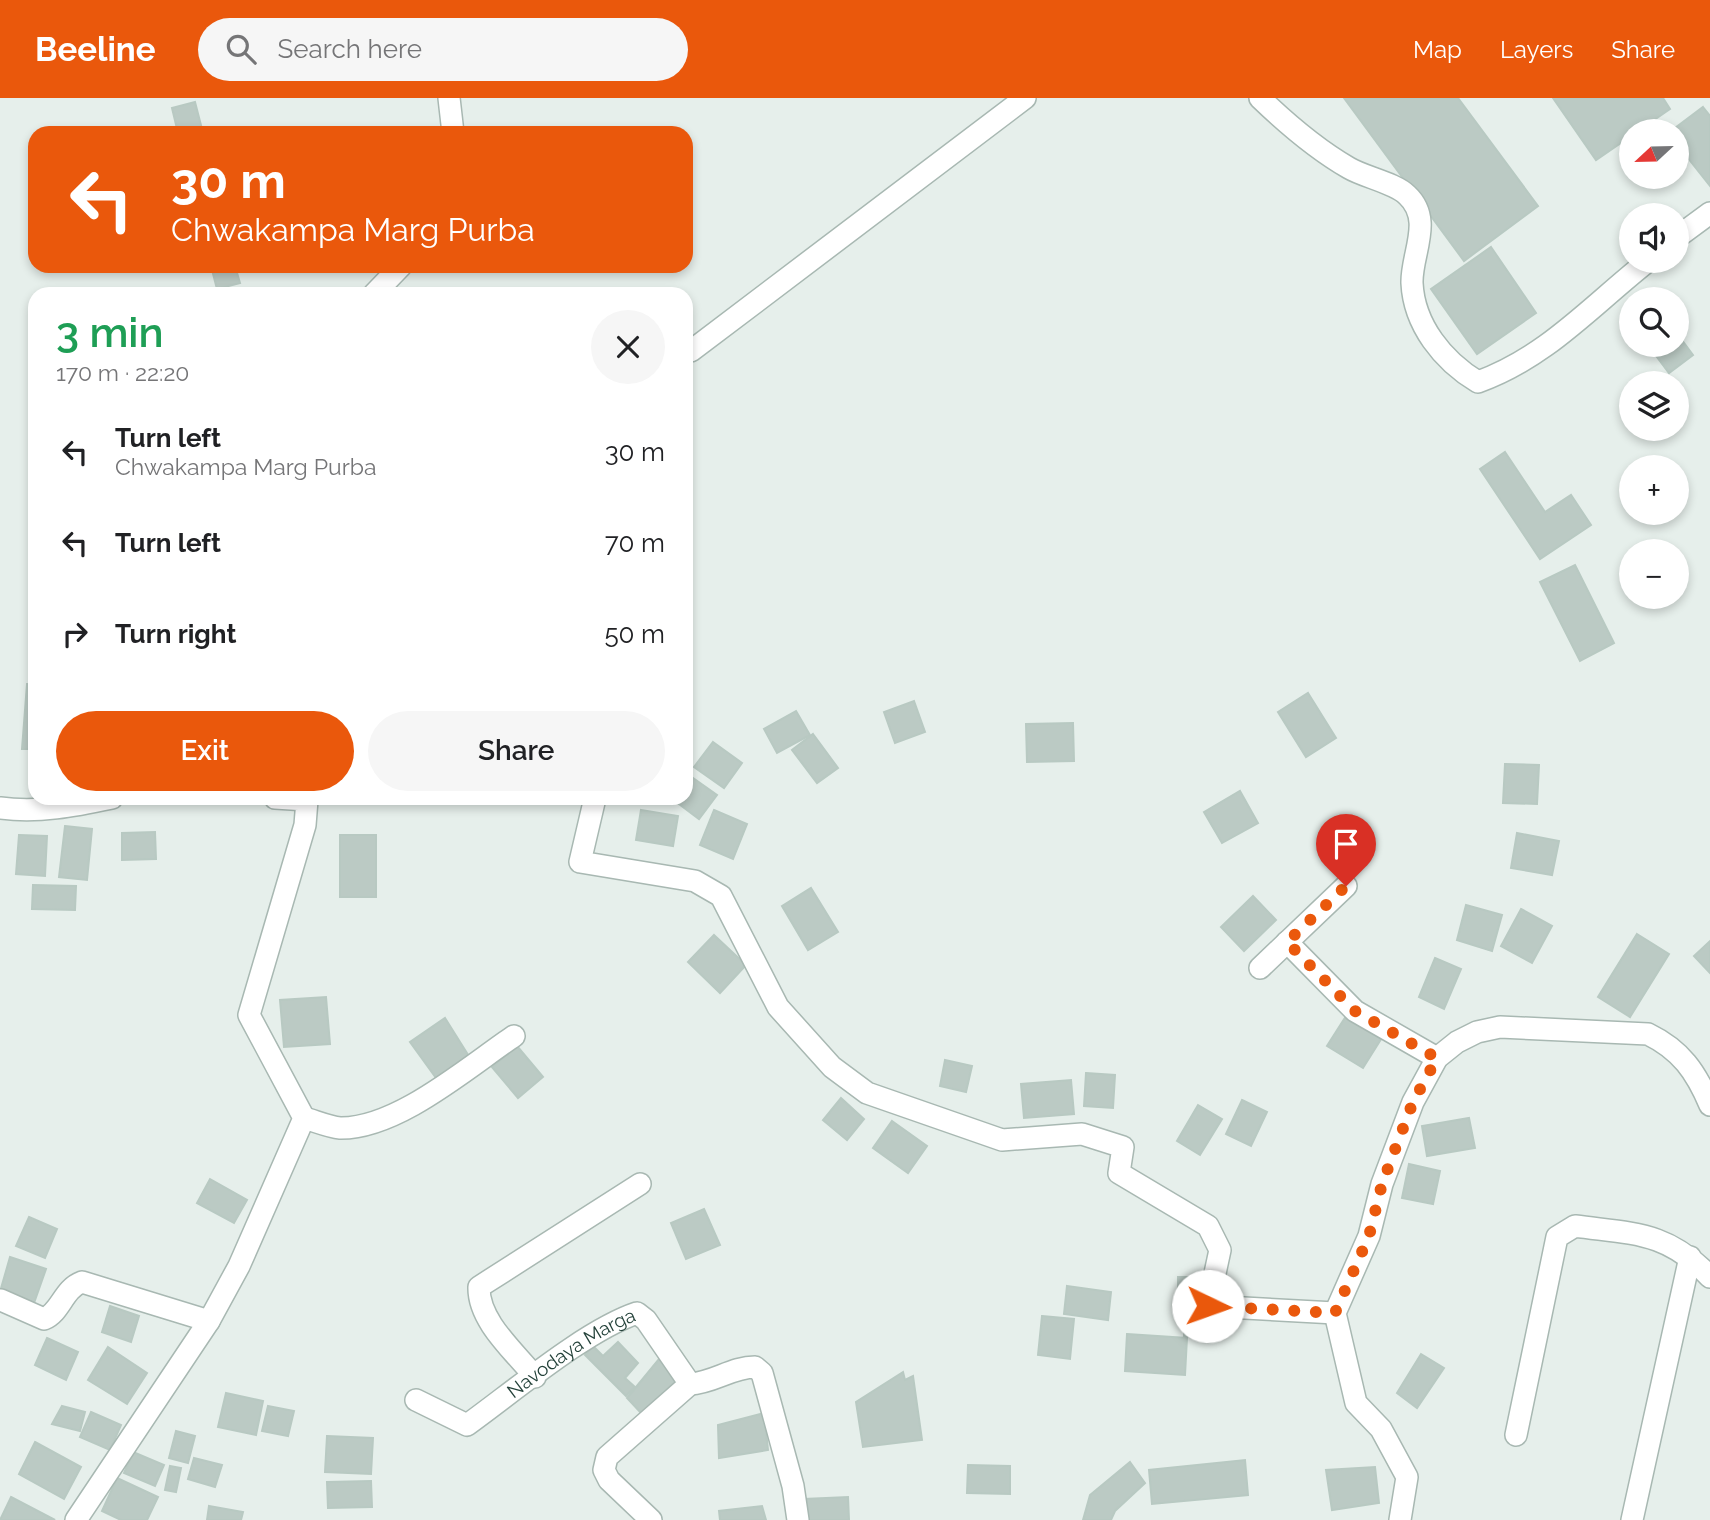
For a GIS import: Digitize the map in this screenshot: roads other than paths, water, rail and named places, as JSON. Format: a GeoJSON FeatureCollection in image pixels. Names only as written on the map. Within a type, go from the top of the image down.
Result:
{"type":"FeatureCollection","features":[{"type":"Feature","properties":{"kind":"street"},"geometry":{"type":"LineString","coordinates":[[449,98],[452,126]]}},
{"type":"Feature","properties":{"kind":"street"},"geometry":{"type":"LineString","coordinates":[[693,349],[1025,98]]}},
{"type":"Feature","properties":{"kind":"street"},"geometry":{"type":"LineString","coordinates":[[1260,98],[1289,126],[1350,169],[1407,195],[1420,217],[1420,240],[1412,282],[1422,321],[1454,367],[1478,382],[1510,371],[1567,332],[1634,273]]}},
{"type":"Feature","properties":{"kind":"street"},"geometry":{"type":"LineString","coordinates":[[1689,228],[1710,213]]}},
{"type":"Feature","properties":{"kind":"street"},"geometry":{"type":"LineString","coordinates":[[381,287],[394,273]]}},
{"type":"Feature","properties":{"kind":"street"},"geometry":{"type":"LineString","coordinates":[[0,808],[26,811],[78,805]]}},
{"type":"Feature","properties":{"kind":"street"},"geometry":{"type":"LineString","coordinates":[[307,805],[306,825],[249,1015],[304,1118],[339,1128],[374,1123],[413,1104],[514,1036]]}},
{"type":"Feature","properties":{"kind":"street"},"geometry":{"type":"LineString","coordinates":[[593,805],[580,862],[695,881],[721,896],[778,1007],[832,1067],[867,1093],[1002,1140],[1082,1135],[1123,1147],[1119,1173],[1208,1226],[1220,1250],[1208,1306],[1335,1313]]}},
{"type":"Feature","properties":{"kind":"street"},"geometry":{"type":"LineString","coordinates":[[1260,968],[1346,886]]}},
{"type":"Feature","properties":{"kind":"street"},"geometry":{"type":"LineString","coordinates":[[1287,942],[1355,1011],[1437,1058]]}},
{"type":"Feature","properties":{"kind":"street"},"geometry":{"type":"LineString","coordinates":[[1400,1520],[1406,1477],[1381,1429],[1356,1403],[1335,1313],[1369,1236],[1382,1184],[1413,1102],[1437,1058],[1457,1042],[1477,1032],[1500,1027],[1648,1034],[1664,1041],[1696,1072],[1710,1105]]}},
{"type":"Feature","properties":{"kind":"street"},"geometry":{"type":"LineString","coordinates":[[76,1520],[209,1321],[239,1266],[304,1118]]}},
{"type":"Feature","properties":{"kind":"street"},"geometry":{"type":"LineString","coordinates":[[535,1377],[486,1316],[478,1297],[479,1287],[640,1184]]}},
{"type":"Feature","properties":{"kind":"street"},"geometry":{"type":"LineString","coordinates":[[1516,1435],[1557,1237],[1575,1226],[1649,1235],[1690,1257],[1710,1278]]}},
{"type":"Feature","properties":{"kind":"street"},"geometry":{"type":"LineString","coordinates":[[1632,1520],[1690,1257]]}},
{"type":"Feature","properties":{"kind":"street"},"geometry":{"type":"LineString","coordinates":[[1,1300],[44,1320],[52,1316],[72,1286],[82,1282],[209,1321]]}},
{"type":"Feature","properties":{"kind":"street","name":"Navodaya Marga"},"geometry":{"type":"LineString","coordinates":[[416,1400],[467,1425],[584,1341],[623,1318],[637,1313],[646,1320],[690,1384]]}},
{"type":"Feature","properties":{"kind":"street"},"geometry":{"type":"LineString","coordinates":[[652,1520],[609,1480],[604,1470],[607,1457],[690,1384],[701,1384],[744,1367],[755,1367],[762,1373],[793,1486],[798,1520]]}}]}
